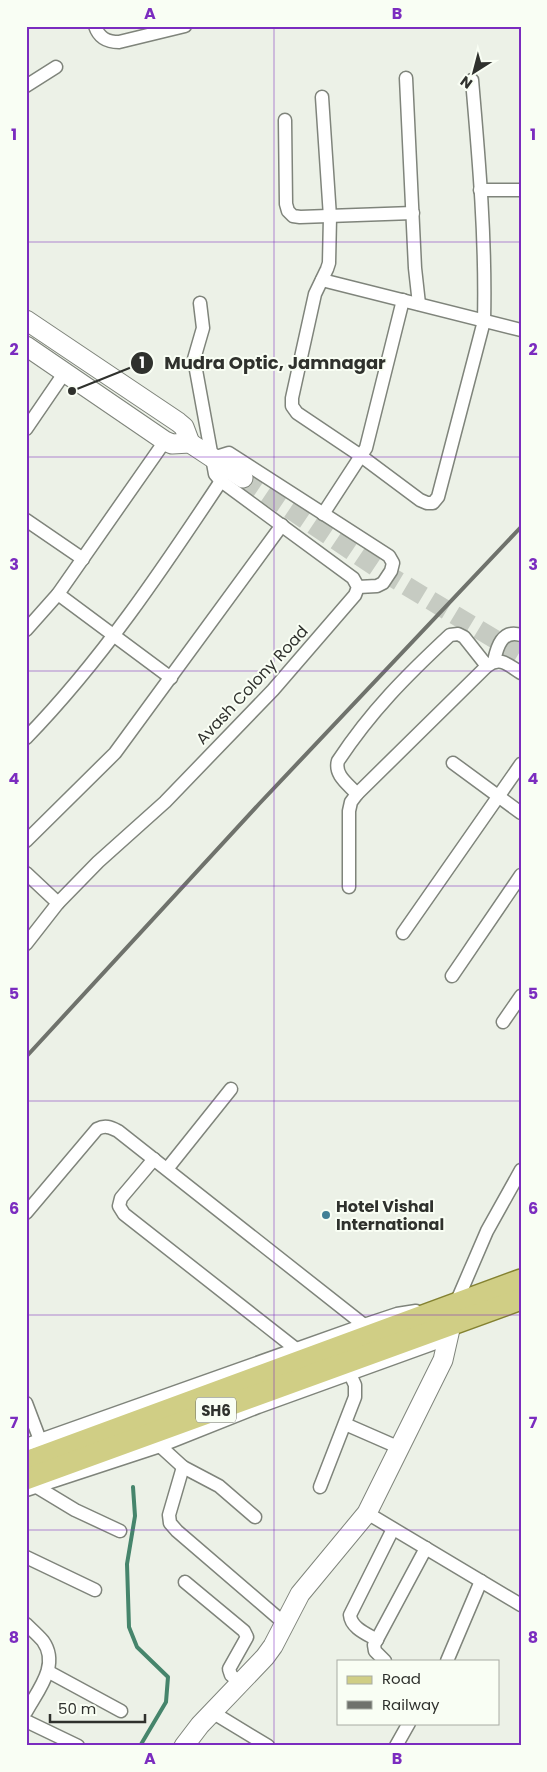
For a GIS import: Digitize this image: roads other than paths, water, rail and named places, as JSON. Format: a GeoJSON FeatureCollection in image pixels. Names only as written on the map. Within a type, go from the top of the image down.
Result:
{"type":"FeatureCollection","features":[{"type":"Feature","properties":{"kind":"main road","name":"SH6"},"geometry":{"type":"LineString","coordinates":[[29,1485],[402,1333],[426,1313],[521,1280]]}},
{"type":"Feature","properties":{"kind":"main road","name":"SH6"},"geometry":{"type":"LineString","coordinates":[[26,1462],[402,1333],[450,1332],[521,1299]]}},
{"type":"Feature","properties":{"kind":"street"},"geometry":{"type":"LineString","coordinates":[[95,26],[102,38],[110,42],[119,42],[185,26]]}},
{"type":"Feature","properties":{"kind":"street"},"geometry":{"type":"LineString","coordinates":[[26,86],[56,67]]}},
{"type":"Feature","properties":{"kind":"street"},"geometry":{"type":"LineString","coordinates":[[406,78],[419,304]]}},
{"type":"Feature","properties":{"kind":"street"},"geometry":{"type":"LineString","coordinates":[[322,97],[330,217],[329,263],[315,294],[292,398],[292,406],[297,412],[362,456],[420,500],[434,503],[438,496],[484,321],[485,296],[480,190],[472,80]]}},
{"type":"Feature","properties":{"kind":"street"},"geometry":{"type":"LineString","coordinates":[[285,120],[286,204],[288,211],[293,216],[330,217],[413,212]]}},
{"type":"Feature","properties":{"kind":"street"},"geometry":{"type":"LineString","coordinates":[[480,190],[521,190]]}},
{"type":"Feature","properties":{"kind":"street"},"geometry":{"type":"LineString","coordinates":[[322,280],[521,330]]}},
{"type":"Feature","properties":{"kind":"street"},"geometry":{"type":"LineString","coordinates":[[323,514],[362,456],[370,438],[403,300]]}},
{"type":"Feature","properties":{"kind":"street"},"geometry":{"type":"LineString","coordinates":[[200,304],[203,328],[194,359],[215,474],[221,481],[353,578],[358,587],[376,586],[383,583],[391,571],[393,563],[389,556],[230,453],[213,458]]}},
{"type":"Feature","properties":{"kind":"street"},"geometry":{"type":"LineString","coordinates":[[26,320],[178,422],[184,428],[190,443],[243,478]]}},
{"type":"Feature","properties":{"kind":"street"},"geometry":{"type":"LineString","coordinates":[[26,346],[165,440],[172,444],[190,443]]}},
{"type":"Feature","properties":{"kind":"street"},"geometry":{"type":"LineString","coordinates":[[26,429],[65,372]]}},
{"type":"Feature","properties":{"kind":"street"},"geometry":{"type":"LineString","coordinates":[[26,630],[58,594],[165,440]]}},
{"type":"Feature","properties":{"kind":"street"},"geometry":{"type":"LineString","coordinates":[[26,738],[53,710],[113,636],[221,481]]}},
{"type":"Feature","properties":{"kind":"street"},"geometry":{"type":"LineString","coordinates":[[26,520],[83,559]]}},
{"type":"Feature","properties":{"kind":"street"},"geometry":{"type":"LineString","coordinates":[[26,841],[106,764],[282,526]]}},
{"type":"Feature","properties":{"kind":"street","name":"Avash Colony Road"},"geometry":{"type":"LineString","coordinates":[[26,944],[30,932],[58,903],[98,862],[165,802],[273,690],[355,595],[358,587]]}},
{"type":"Feature","properties":{"kind":"street"},"geometry":{"type":"LineString","coordinates":[[58,594],[171,678]]}},
{"type":"Feature","properties":{"kind":"street"},"geometry":{"type":"LineString","coordinates":[[357,794],[338,774],[336,767],[338,761],[360,727],[409,673],[450,635],[458,634],[490,664]]}},
{"type":"Feature","properties":{"kind":"street"},"geometry":{"type":"LineString","coordinates":[[349,887],[349,811],[357,794],[490,664],[507,634],[521,635]]}},
{"type":"Feature","properties":{"kind":"street"},"geometry":{"type":"LineString","coordinates":[[490,664],[500,661],[521,673]]}},
{"type":"Feature","properties":{"kind":"street"},"geometry":{"type":"LineString","coordinates":[[453,763],[521,813]]}},
{"type":"Feature","properties":{"kind":"street"},"geometry":{"type":"LineString","coordinates":[[403,933],[521,764]]}},
{"type":"Feature","properties":{"kind":"street"},"geometry":{"type":"LineString","coordinates":[[26,872],[58,903]]}},
{"type":"Feature","properties":{"kind":"street"},"geometry":{"type":"LineString","coordinates":[[452,976],[521,875]]}},
{"type":"Feature","properties":{"kind":"street"},"geometry":{"type":"LineString","coordinates":[[503,1022],[521,996]]}},
{"type":"Feature","properties":{"kind":"street"},"geometry":{"type":"LineString","coordinates":[[167,1169],[230,1090]]}},
{"type":"Feature","properties":{"kind":"street"},"geometry":{"type":"LineString","coordinates":[[26,1213],[97,1129],[103,1126],[110,1127],[118,1131],[167,1169],[364,1325]]}},
{"type":"Feature","properties":{"kind":"street"},"geometry":{"type":"LineString","coordinates":[[154,1159],[121,1198],[119,1206],[124,1214],[296,1349]]}},
{"type":"Feature","properties":{"kind":"street"},"geometry":{"type":"LineString","coordinates":[[456,1303],[487,1231],[521,1170]]}},
{"type":"Feature","properties":{"kind":"street"},"geometry":{"type":"LineString","coordinates":[[26,1445],[364,1325],[406,1312],[426,1313]]}},
{"type":"Feature","properties":{"kind":"street"},"geometry":{"type":"LineString","coordinates":[[29,1485],[160,1446],[258,1407],[350,1374],[450,1332]]}},
{"type":"Feature","properties":{"kind":"street"},"geometry":{"type":"LineString","coordinates":[[184,1746],[212,1712],[274,1646],[300,1594],[367,1513],[443,1360],[450,1332]]}},
{"type":"Feature","properties":{"kind":"street"},"geometry":{"type":"LineString","coordinates":[[320,1487],[356,1391],[350,1374]]}},
{"type":"Feature","properties":{"kind":"street"},"geometry":{"type":"LineString","coordinates":[[26,1403],[40,1440]]}},
{"type":"Feature","properties":{"kind":"street"},"geometry":{"type":"LineString","coordinates":[[345,1424],[400,1448]]}},
{"type":"Feature","properties":{"kind":"street"},"geometry":{"type":"LineString","coordinates":[[160,1446],[182,1467],[219,1486],[255,1517]]}},
{"type":"Feature","properties":{"kind":"street"},"geometry":{"type":"LineString","coordinates":[[182,1467],[169,1515],[170,1523],[284,1623]]}},
{"type":"Feature","properties":{"kind":"street"},"geometry":{"type":"LineString","coordinates":[[29,1485],[75,1510],[120,1531]]}},
{"type":"Feature","properties":{"kind":"street"},"geometry":{"type":"LineString","coordinates":[[367,1513],[521,1605]]}},
{"type":"Feature","properties":{"kind":"street"},"geometry":{"type":"LineString","coordinates":[[376,1640],[355,1626],[351,1622],[350,1615],[393,1528]]}},
{"type":"Feature","properties":{"kind":"street"},"geometry":{"type":"LineString","coordinates":[[384,1660],[375,1651],[374,1645],[426,1548]]}},
{"type":"Feature","properties":{"kind":"street"},"geometry":{"type":"LineString","coordinates":[[26,1556],[95,1590]]}},
{"type":"Feature","properties":{"kind":"street"},"geometry":{"type":"LineString","coordinates":[[446,1660],[481,1581]]}},
{"type":"Feature","properties":{"kind":"street"},"geometry":{"type":"LineString","coordinates":[[185,1582],[244,1631],[247,1637],[229,1669],[231,1675],[240,1683]]}},
{"type":"Feature","properties":{"kind":"street"},"geometry":{"type":"LineString","coordinates":[[26,1624],[42,1640],[48,1650],[50,1663],[48,1672],[26,1712]]}},
{"type":"Feature","properties":{"kind":"street"},"geometry":{"type":"LineString","coordinates":[[48,1672],[121,1711]]}},
{"type":"Feature","properties":{"kind":"street"},"geometry":{"type":"LineString","coordinates":[[212,1712],[268,1746]]}},
{"type":"Feature","properties":{"kind":"street"},"geometry":{"type":"LineString","coordinates":[[26,1721],[78,1746]]}},
{"type":"Feature","properties":{"kind":"street"},"geometry":{"type":"LineString","coordinates":[[396,1746],[408,1724]]}},
{"type":"Feature","properties":{"kind":"waterway"},"geometry":{"type":"LineString","coordinates":[[133,1487],[135,1516],[127,1564],[129,1627],[137,1647],[168,1677],[166,1702],[140,1746]]}},
{"type":"Feature","properties":{"kind":"tunnel"},"geometry":{"type":"LineString","coordinates":[[243,478],[380,570],[521,655]]}},
{"type":"Feature","properties":{"kind":"railway"},"geometry":{"type":"LineString","coordinates":[[26,1057],[259,804],[521,527]]}},
{"type":"Feature","properties":{"kind":"place","name":"Mudra Optic, Jamnagar"},"geometry":{"type":"Point","coordinates":[72,391]}},
{"type":"Feature","properties":{"kind":"place","name":"Hotel Vishal International"},"geometry":{"type":"Point","coordinates":[326,1215]}}]}
